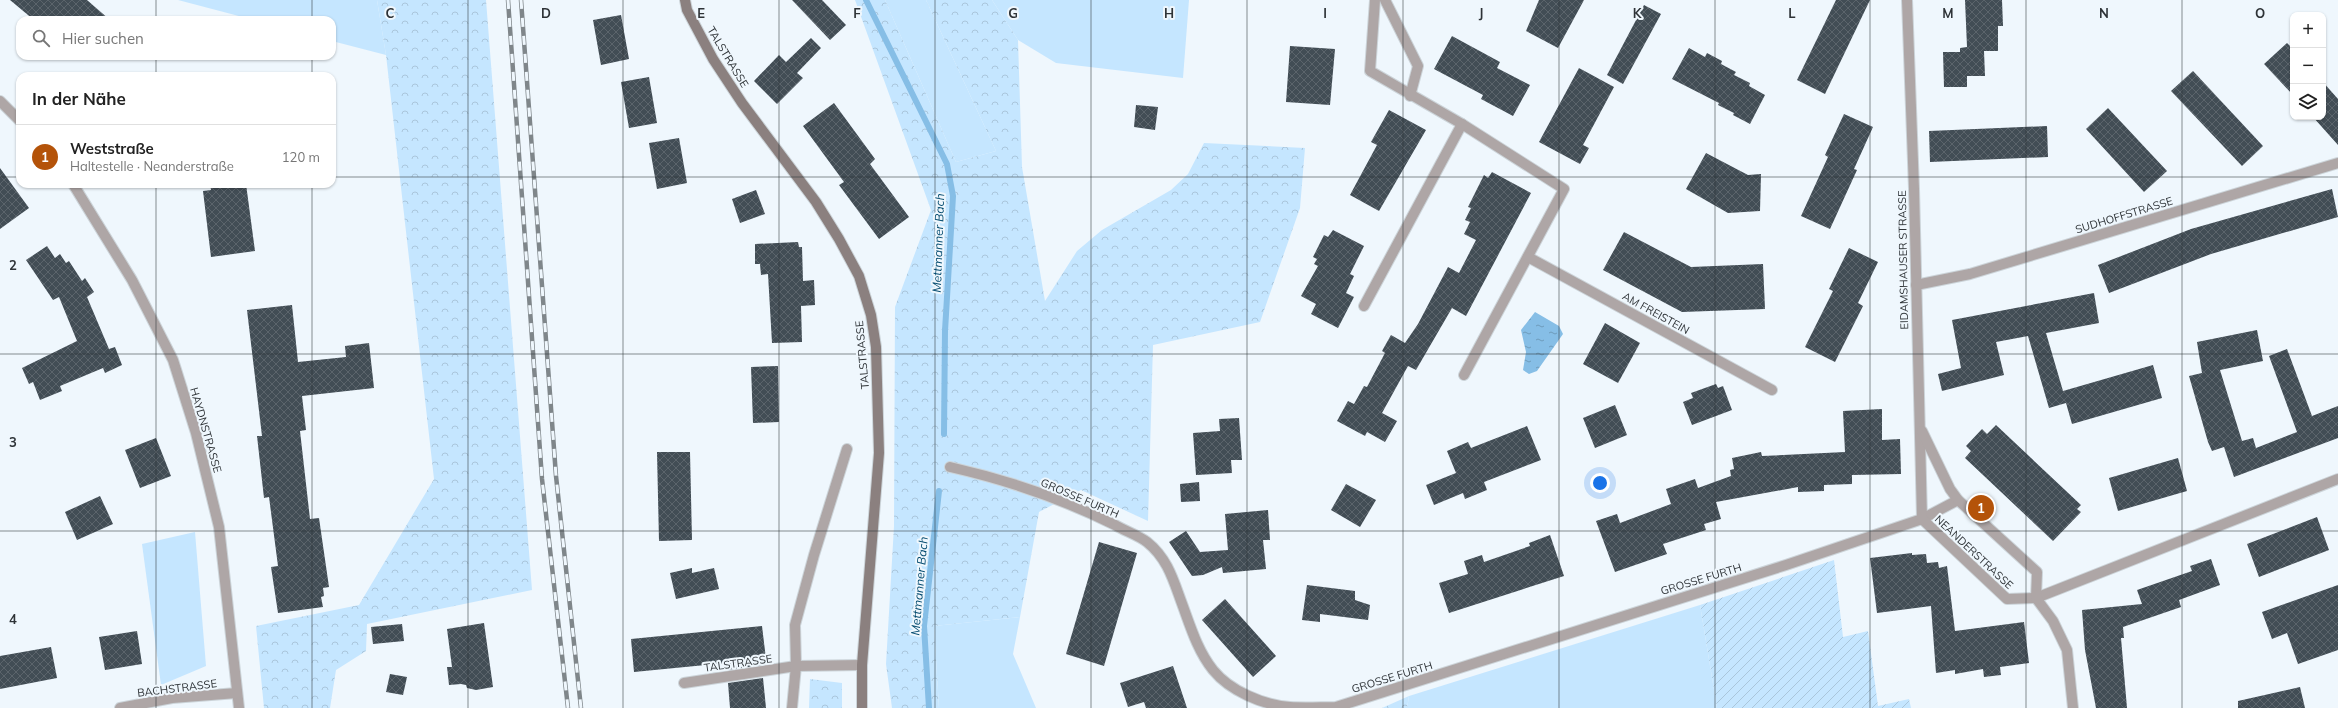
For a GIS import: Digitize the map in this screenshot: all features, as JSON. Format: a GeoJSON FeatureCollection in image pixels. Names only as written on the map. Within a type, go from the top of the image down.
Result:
{"type":"FeatureCollection","features":[{"type":"Feature","properties":{"kind":"main road","name":"TALSTRASSE"},"geometry":{"type":"LineString","coordinates":[[685,0],[687,10],[713,59],[742,103],[816,202],[839,239],[859,276],[871,315],[876,347],[879,453],[862,665],[862,708]]}},
{"type":"Feature","properties":{"kind":"street"},"geometry":{"type":"LineString","coordinates":[[1376,0],[1370,71],[1410,96],[1462,124],[1564,189],[1464,374]]}},
{"type":"Feature","properties":{"kind":"street"},"geometry":{"type":"LineString","coordinates":[[1385,0],[1418,66],[1410,96]]}},
{"type":"Feature","properties":{"kind":"street","name":"EIDAMSHAUSER STRASSE"},"geometry":{"type":"LineString","coordinates":[[1907,0],[1922,519]]}},
{"type":"Feature","properties":{"kind":"street"},"geometry":{"type":"LineString","coordinates":[[0,101],[16,117]]}},
{"type":"Feature","properties":{"kind":"street"},"geometry":{"type":"LineString","coordinates":[[1364,306],[1462,124]]}},
{"type":"Feature","properties":{"kind":"street","name":"SUDHOFFSTRASSE"},"geometry":{"type":"LineString","coordinates":[[1916,285],[1970,274],[2338,163]]}},
{"type":"Feature","properties":{"kind":"street","name":"HAYDNSTRASSE"},"geometry":{"type":"LineString","coordinates":[[75,188],[132,280],[173,360],[196,433],[219,527],[236,693],[239,708]]}},
{"type":"Feature","properties":{"kind":"street","name":"AM FREISTEIN"},"geometry":{"type":"LineString","coordinates":[[1528,257],[1772,390]]}},
{"type":"Feature","properties":{"kind":"street"},"geometry":{"type":"LineString","coordinates":[[1920,427],[1950,489],[1958,500],[2037,572],[2036,598],[2053,621],[2067,650],[2073,708]]}},
{"type":"Feature","properties":{"kind":"street"},"geometry":{"type":"LineString","coordinates":[[792,708],[796,666],[795,625],[816,547],[847,449]]}},
{"type":"Feature","properties":{"kind":"street","name":"GROSSE FURTH"},"geometry":{"type":"LineString","coordinates":[[950,467],[984,475],[1036,492],[1092,514],[1146,542],[1160,554],[1170,570],[1192,631],[1213,670],[1232,686],[1254,698],[1290,707],[1336,707],[1748,577],[1922,519],[1958,500]]}},
{"type":"Feature","properties":{"kind":"street","name":"NEANDERSTRASSE"},"geometry":{"type":"LineString","coordinates":[[1922,519],[2007,599],[2036,598],[2338,479]]}},
{"type":"Feature","properties":{"kind":"street","name":"TALSTRASSE"},"geometry":{"type":"LineString","coordinates":[[684,683],[796,666],[862,665]]}},
{"type":"Feature","properties":{"kind":"street","name":"BACHSTRASSE"},"geometry":{"type":"LineString","coordinates":[[120,708],[172,698],[236,693]]}},
{"type":"Feature","properties":{"kind":"green space"},"geometry":{"type":"Polygon","coordinates":[[[178,0],[377,0],[386,55],[336,42],[336,16],[239,16],[178,0]]]}},
{"type":"Feature","properties":{"kind":"green space"},"geometry":{"type":"Polygon","coordinates":[[[377,0],[486,0],[532,590],[367,624],[366,651],[336,670],[330,708],[264,708],[256,626],[359,605],[434,479],[386,55],[377,0]]]}},
{"type":"Feature","properties":{"kind":"green space"},"geometry":{"type":"Polygon","coordinates":[[[855,0],[885,0],[956,162],[996,151],[926,0],[992,0],[1018,40],[1022,167],[1045,301],[1077,251],[1102,230],[1171,190],[1188,174],[1204,143],[1305,148],[1300,208],[1260,322],[1153,345],[1148,521],[1081,490],[1039,512],[1020,617],[934,626],[939,708],[892,708],[886,664],[894,526],[895,307],[931,210],[855,0]]]}},
{"type":"Feature","properties":{"kind":"green space"},"geometry":{"type":"Polygon","coordinates":[[[885,0],[926,0],[996,151],[956,162],[885,0]]]}},
{"type":"Feature","properties":{"kind":"green space"},"geometry":{"type":"Polygon","coordinates":[[[992,0],[1189,0],[1183,78],[1056,63],[1018,40],[992,0]]]}},
{"type":"Feature","properties":{"kind":"green space"},"geometry":{"type":"Polygon","coordinates":[[[195,532],[206,666],[161,685],[142,544],[195,532]]]}},
{"type":"Feature","properties":{"kind":"green space"},"geometry":{"type":"Polygon","coordinates":[[[1834,560],[1843,637],[1868,631],[1878,706],[1909,699],[1911,708],[1717,708],[1700,605],[1834,560]]]}},
{"type":"Feature","properties":{"kind":"green space"},"geometry":{"type":"Polygon","coordinates":[[[1700,605],[1717,708],[1407,708],[1409,696],[1700,605]]]}},
{"type":"Feature","properties":{"kind":"green space"},"geometry":{"type":"Polygon","coordinates":[[[1020,617],[1013,654],[1036,708],[939,708],[934,626],[1020,617]]]}},
{"type":"Feature","properties":{"kind":"green space"},"geometry":{"type":"Polygon","coordinates":[[[810,679],[842,683],[842,708],[809,708],[810,679]]]}},
{"type":"Feature","properties":{"kind":"green space"},"geometry":{"type":"Polygon","coordinates":[[[1409,696],[1407,708],[1382,708],[1409,696]]]}},
{"type":"Feature","properties":{"kind":"water"},"geometry":{"type":"Polygon","coordinates":[[[1535,312],[1559,326],[1563,334],[1537,371],[1529,374],[1523,370],[1526,352],[1521,330],[1535,312]]]}},
{"type":"Feature","properties":{"kind":"building"},"geometry":{"type":"Polygon","coordinates":[[[10,0],[87,0],[105,16],[29,16],[10,0]]]}},
{"type":"Feature","properties":{"kind":"building"},"geometry":{"type":"Polygon","coordinates":[[[792,0],[822,0],[846,25],[830,40],[792,0]]]}},
{"type":"Feature","properties":{"kind":"building"},"geometry":{"type":"Polygon","coordinates":[[[1539,0],[1584,0],[1558,48],[1526,31],[1539,0]]]}},
{"type":"Feature","properties":{"kind":"building"},"geometry":{"type":"Polygon","coordinates":[[[1836,0],[1870,0],[1825,94],[1797,80],[1836,0]]]}},
{"type":"Feature","properties":{"kind":"building"},"geometry":{"type":"Polygon","coordinates":[[[1965,0],[2002,0],[2003,26],[1998,26],[1998,51],[1984,51],[1985,76],[1967,76],[1967,87],[1944,87],[1943,52],[1960,52],[1960,48],[1967,47],[1965,0]]]}},
{"type":"Feature","properties":{"kind":"building"},"geometry":{"type":"Polygon","coordinates":[[[1644,5],[1661,14],[1623,84],[1607,75],[1644,5]]]}},
{"type":"Feature","properties":{"kind":"building"},"geometry":{"type":"Polygon","coordinates":[[[621,15],[629,59],[601,65],[593,20],[621,15]]]}},
{"type":"Feature","properties":{"kind":"building"},"geometry":{"type":"Polygon","coordinates":[[[1452,36],[1500,62],[1497,68],[1530,85],[1513,116],[1481,99],[1483,95],[1434,69],[1452,36]]]}},
{"type":"Feature","properties":{"kind":"building"},"geometry":{"type":"Polygon","coordinates":[[[811,38],[821,48],[797,73],[803,78],[777,104],[754,81],[779,55],[786,62],[811,38]]]}},
{"type":"Feature","properties":{"kind":"building"},"geometry":{"type":"Polygon","coordinates":[[[2287,43],[2290,46],[2290,92],[2264,64],[2287,43]]]}},
{"type":"Feature","properties":{"kind":"building"},"geometry":{"type":"Polygon","coordinates":[[[1290,46],[1335,49],[1330,105],[1286,102],[1290,46]]]}},
{"type":"Feature","properties":{"kind":"building"},"geometry":{"type":"Polygon","coordinates":[[[1689,48],[1705,57],[1707,53],[1722,61],[1721,64],[1736,72],[1734,75],[1750,83],[1749,86],[1765,95],[1750,124],[1733,115],[1734,113],[1718,105],[1719,103],[1672,79],[1689,48]]]}},
{"type":"Feature","properties":{"kind":"building"},"geometry":{"type":"Polygon","coordinates":[[[1579,68],[1614,87],[1583,145],[1589,148],[1580,164],[1539,142],[1579,68]]]}},
{"type":"Feature","properties":{"kind":"building"},"geometry":{"type":"Polygon","coordinates":[[[2193,71],[2263,146],[2242,166],[2171,91],[2193,71]]]}},
{"type":"Feature","properties":{"kind":"building"},"geometry":{"type":"Polygon","coordinates":[[[649,77],[657,123],[629,128],[621,82],[649,77]]]}},
{"type":"Feature","properties":{"kind":"building"},"geometry":{"type":"Polygon","coordinates":[[[2326,85],[2338,99],[2338,145],[2316,120],[2326,120],[2326,85]]]}},
{"type":"Feature","properties":{"kind":"building"},"geometry":{"type":"Polygon","coordinates":[[[834,103],[875,159],[870,164],[909,217],[879,239],[839,185],[844,182],[803,126],[834,103]]]}},
{"type":"Feature","properties":{"kind":"building"},"geometry":{"type":"Polygon","coordinates":[[[1136,105],[1158,107],[1155,130],[1134,127],[1136,105]]]}},
{"type":"Feature","properties":{"kind":"building"},"geometry":{"type":"Polygon","coordinates":[[[2108,108],[2167,171],[2144,192],[2086,129],[2108,108]]]}},
{"type":"Feature","properties":{"kind":"building"},"geometry":{"type":"Polygon","coordinates":[[[1389,110],[1426,130],[1379,211],[1350,195],[1377,145],[1371,142],[1389,110]]]}},
{"type":"Feature","properties":{"kind":"building"},"geometry":{"type":"Polygon","coordinates":[[[1844,114],[1873,127],[1854,169],[1857,170],[1830,229],[1801,216],[1828,157],[1825,155],[1844,114]]]}},
{"type":"Feature","properties":{"kind":"building"},"geometry":{"type":"Polygon","coordinates":[[[2047,126],[2048,157],[1930,162],[1929,131],[2047,126]]]}},
{"type":"Feature","properties":{"kind":"building"},"geometry":{"type":"Polygon","coordinates":[[[679,138],[687,183],[657,189],[649,143],[679,138]]]}},
{"type":"Feature","properties":{"kind":"building"},"geometry":{"type":"Polygon","coordinates":[[[1706,153],[1748,175],[1761,174],[1760,211],[1728,213],[1686,189],[1706,153]]]}},
{"type":"Feature","properties":{"kind":"building"},"geometry":{"type":"Polygon","coordinates":[[[0,168],[29,208],[0,229],[0,168]]]}},
{"type":"Feature","properties":{"kind":"building"},"geometry":{"type":"Polygon","coordinates":[[[1492,172],[1531,193],[1466,316],[1452,308],[1416,370],[1408,366],[1382,413],[1397,421],[1385,442],[1367,432],[1365,436],[1337,421],[1348,401],[1354,404],[1364,386],[1367,387],[1385,353],[1382,351],[1391,335],[1405,343],[1418,324],[1448,267],[1459,273],[1476,240],[1464,234],[1470,222],[1465,220],[1471,208],[1468,207],[1484,175],[1488,178],[1492,172]]]}},
{"type":"Feature","properties":{"kind":"building"},"geometry":{"type":"Polygon","coordinates":[[[211,188],[247,188],[255,251],[211,257],[203,191],[211,190],[211,188]]]}},
{"type":"Feature","properties":{"kind":"building"},"geometry":{"type":"Polygon","coordinates":[[[2332,189],[2338,217],[2211,254],[2109,293],[2098,265],[2191,229],[2332,189]]]}},
{"type":"Feature","properties":{"kind":"building"},"geometry":{"type":"Polygon","coordinates":[[[756,190],[765,214],[740,223],[732,199],[756,190]]]}},
{"type":"Feature","properties":{"kind":"building"},"geometry":{"type":"Polygon","coordinates":[[[1333,230],[1364,246],[1350,274],[1354,276],[1346,293],[1354,297],[1338,328],[1311,314],[1316,304],[1301,296],[1318,266],[1314,264],[1317,259],[1313,257],[1324,235],[1328,237],[1333,230]]]}},
{"type":"Feature","properties":{"kind":"building"},"geometry":{"type":"Polygon","coordinates":[[[1624,232],[1691,267],[1763,264],[1765,309],[1682,312],[1603,270],[1624,232]]]}},
{"type":"Feature","properties":{"kind":"building"},"geometry":{"type":"Polygon","coordinates":[[[798,242],[799,247],[802,247],[803,281],[814,280],[815,305],[801,306],[802,342],[772,343],[768,274],[761,275],[760,264],[755,264],[755,244],[798,242]]]}},
{"type":"Feature","properties":{"kind":"building"},"geometry":{"type":"Polygon","coordinates":[[[47,246],[55,258],[60,254],[66,263],[69,261],[82,281],[85,278],[94,292],[87,297],[109,349],[115,347],[122,365],[105,373],[103,368],[60,386],[62,391],[40,400],[33,382],[29,384],[22,368],[77,341],[59,297],[53,300],[26,260],[47,246]]]}},
{"type":"Feature","properties":{"kind":"building"},"geometry":{"type":"Polygon","coordinates":[[[1849,248],[1878,262],[1858,303],[1863,306],[1835,362],[1805,347],[1833,291],[1829,289],[1849,248]]]}},
{"type":"Feature","properties":{"kind":"building"},"geometry":{"type":"Polygon","coordinates":[[[2094,293],[2099,323],[2046,333],[2063,391],[2153,365],[2162,398],[2072,424],[2066,403],[2049,408],[2028,336],[1996,342],[2004,375],[1942,391],[1938,374],[1961,368],[1952,320],[2094,293]]]}},
{"type":"Feature","properties":{"kind":"building"},"geometry":{"type":"Polygon","coordinates":[[[292,305],[298,362],[346,357],[345,346],[369,343],[374,388],[302,396],[306,430],[300,431],[310,519],[319,518],[329,587],[323,588],[324,596],[321,597],[323,607],[278,613],[271,567],[278,566],[269,497],[264,498],[257,436],[262,436],[247,310],[292,305]]]}},
{"type":"Feature","properties":{"kind":"building"},"geometry":{"type":"Polygon","coordinates":[[[1605,323],[1640,343],[1618,383],[1583,364],[1605,323]]]}},
{"type":"Feature","properties":{"kind":"building"},"geometry":{"type":"Polygon","coordinates":[[[2257,330],[2263,361],[2220,370],[2242,441],[2253,438],[2256,448],[2297,432],[2269,356],[2287,349],[2312,416],[2338,406],[2338,438],[2234,477],[2224,447],[2212,451],[2189,376],[2202,373],[2197,342],[2257,330]]]}},
{"type":"Feature","properties":{"kind":"building"},"geometry":{"type":"Polygon","coordinates":[[[778,366],[779,422],[753,423],[751,367],[778,366]]]}},
{"type":"Feature","properties":{"kind":"building"},"geometry":{"type":"Polygon","coordinates":[[[1716,384],[1718,388],[1723,386],[1732,410],[1692,425],[1683,402],[1693,398],[1691,393],[1716,384]]]}},
{"type":"Feature","properties":{"kind":"building"},"geometry":{"type":"Polygon","coordinates":[[[1615,405],[1627,435],[1595,448],[1583,418],[1615,405]]]}},
{"type":"Feature","properties":{"kind":"building"},"geometry":{"type":"Polygon","coordinates":[[[1882,409],[1882,440],[1900,439],[1901,474],[1852,475],[1852,484],[1824,485],[1824,491],[1798,492],[1798,487],[1716,502],[1721,519],[1704,524],[1706,530],[1663,544],[1667,554],[1615,572],[1596,521],[1617,514],[1620,523],[1671,504],[1666,489],[1695,479],[1698,488],[1731,476],[1730,470],[1734,469],[1732,458],[1761,452],[1762,456],[1845,452],[1843,411],[1882,409]]]}},
{"type":"Feature","properties":{"kind":"building"},"geometry":{"type":"Polygon","coordinates":[[[1239,418],[1242,460],[1231,460],[1232,473],[1196,475],[1193,433],[1220,431],[1219,419],[1239,418]]]}},
{"type":"Feature","properties":{"kind":"building"},"geometry":{"type":"Polygon","coordinates":[[[1996,425],[2081,505],[2077,509],[2081,512],[2053,541],[1965,458],[1971,451],[1966,446],[1982,429],[1987,434],[1996,425]]]}},
{"type":"Feature","properties":{"kind":"building"},"geometry":{"type":"Polygon","coordinates":[[[1527,426],[1541,460],[1484,482],[1487,490],[1465,499],[1463,493],[1434,505],[1426,485],[1456,473],[1447,451],[1468,442],[1471,448],[1527,426]]]}},
{"type":"Feature","properties":{"kind":"building"},"geometry":{"type":"Polygon","coordinates":[[[156,438],[171,476],[140,488],[125,450],[156,438]]]}},
{"type":"Feature","properties":{"kind":"building"},"geometry":{"type":"Polygon","coordinates":[[[657,452],[690,452],[692,540],[659,541],[657,452]]]}},
{"type":"Feature","properties":{"kind":"building"},"geometry":{"type":"Polygon","coordinates":[[[2178,458],[2187,491],[2118,511],[2109,478],[2178,458]]]}},
{"type":"Feature","properties":{"kind":"building"},"geometry":{"type":"Polygon","coordinates":[[[1199,482],[1200,501],[1181,502],[1180,484],[1199,482]]]}},
{"type":"Feature","properties":{"kind":"building"},"geometry":{"type":"Polygon","coordinates":[[[1346,484],[1376,500],[1360,527],[1331,510],[1346,484]]]}},
{"type":"Feature","properties":{"kind":"building"},"geometry":{"type":"Polygon","coordinates":[[[100,496],[113,524],[77,540],[65,512],[100,496]]]}},
{"type":"Feature","properties":{"kind":"building"},"geometry":{"type":"Polygon","coordinates":[[[1268,510],[1270,540],[1263,540],[1266,569],[1223,573],[1222,567],[1203,575],[1192,576],[1169,542],[1186,531],[1200,552],[1228,550],[1225,514],[1268,510]]]}},
{"type":"Feature","properties":{"kind":"building"},"geometry":{"type":"Polygon","coordinates":[[[2317,517],[2329,550],[2259,577],[2247,544],[2317,517]]]}},
{"type":"Feature","properties":{"kind":"building"},"geometry":{"type":"Polygon","coordinates":[[[1550,535],[1564,576],[1449,613],[1439,583],[1468,574],[1464,561],[1482,555],[1484,562],[1530,546],[1529,543],[1550,535]]]}},
{"type":"Feature","properties":{"kind":"building"},"geometry":{"type":"Polygon","coordinates":[[[1099,542],[1137,553],[1104,666],[1066,654],[1099,542]]]}},
{"type":"Feature","properties":{"kind":"building"},"geometry":{"type":"Polygon","coordinates":[[[1912,553],[1912,555],[1926,554],[1927,563],[1938,562],[1939,568],[1947,566],[1955,631],[2024,622],[2029,663],[2000,667],[2001,675],[1984,677],[1983,669],[1955,674],[1955,670],[1936,673],[1931,606],[1877,613],[1870,558],[1912,553]]]}},
{"type":"Feature","properties":{"kind":"building"},"geometry":{"type":"Polygon","coordinates":[[[2211,559],[2220,585],[2179,600],[2181,607],[2123,627],[2124,638],[2121,638],[2127,708],[2096,708],[2085,650],[2082,610],[2142,604],[2137,590],[2192,571],[2190,566],[2211,559]]]}},
{"type":"Feature","properties":{"kind":"building"},"geometry":{"type":"Polygon","coordinates":[[[692,568],[692,573],[714,568],[719,589],[676,599],[670,573],[692,568]]]}},
{"type":"Feature","properties":{"kind":"building"},"geometry":{"type":"Polygon","coordinates":[[[1307,585],[1355,591],[1355,600],[1370,605],[1368,620],[1320,614],[1320,622],[1302,620],[1307,585]]]}},
{"type":"Feature","properties":{"kind":"building"},"geometry":{"type":"Polygon","coordinates":[[[2338,585],[2338,650],[2298,664],[2287,633],[2272,639],[2262,612],[2338,585]]]}},
{"type":"Feature","properties":{"kind":"building"},"geometry":{"type":"Polygon","coordinates":[[[1225,599],[1276,656],[1253,677],[1202,620],[1225,599]]]}},
{"type":"Feature","properties":{"kind":"building"},"geometry":{"type":"Polygon","coordinates":[[[484,623],[493,687],[476,690],[467,688],[466,685],[461,684],[449,685],[447,667],[452,667],[447,629],[484,623]]]}},
{"type":"Feature","properties":{"kind":"building"},"geometry":{"type":"Polygon","coordinates":[[[402,624],[404,641],[373,644],[371,627],[402,624]]]}},
{"type":"Feature","properties":{"kind":"building"},"geometry":{"type":"Polygon","coordinates":[[[762,626],[766,659],[761,659],[762,665],[727,670],[726,663],[634,672],[631,639],[762,626]]]}},
{"type":"Feature","properties":{"kind":"building"},"geometry":{"type":"Polygon","coordinates":[[[137,631],[142,664],[105,670],[99,637],[137,631]]]}},
{"type":"Feature","properties":{"kind":"building"},"geometry":{"type":"Polygon","coordinates":[[[51,647],[57,678],[0,689],[0,656],[51,647]]]}},
{"type":"Feature","properties":{"kind":"building"},"geometry":{"type":"Polygon","coordinates":[[[1173,666],[1187,708],[1146,708],[1144,702],[1128,707],[1120,683],[1173,666]]]}},
{"type":"Feature","properties":{"kind":"building"},"geometry":{"type":"Polygon","coordinates":[[[390,674],[407,677],[403,695],[386,692],[390,674]]]}},
{"type":"Feature","properties":{"kind":"building"},"geometry":{"type":"Polygon","coordinates":[[[763,678],[766,708],[730,708],[728,683],[763,678]]]}},
{"type":"Feature","properties":{"kind":"building"},"geometry":{"type":"Polygon","coordinates":[[[2300,687],[2305,708],[2238,708],[2238,701],[2300,687]]]}},
{"type":"Feature","properties":{"kind":"waterway","name":"Mettmanner Bach"},"geometry":{"type":"LineString","coordinates":[[866,0],[947,164],[953,196],[945,331],[944,434]]}},
{"type":"Feature","properties":{"kind":"waterway","name":"Mettmanner Bach"},"geometry":{"type":"LineString","coordinates":[[929,708],[924,626],[939,491]]}},
{"type":"Feature","properties":{"kind":"railway"},"geometry":{"type":"LineString","coordinates":[[508,0],[542,479],[568,708]]}},
{"type":"Feature","properties":{"kind":"railway"},"geometry":{"type":"LineString","coordinates":[[521,0],[556,476],[581,708]]}},
{"type":"Feature","properties":{"kind":"place","name":"Weststraße"},"geometry":{"type":"Point","coordinates":[1981,508]}}]}
